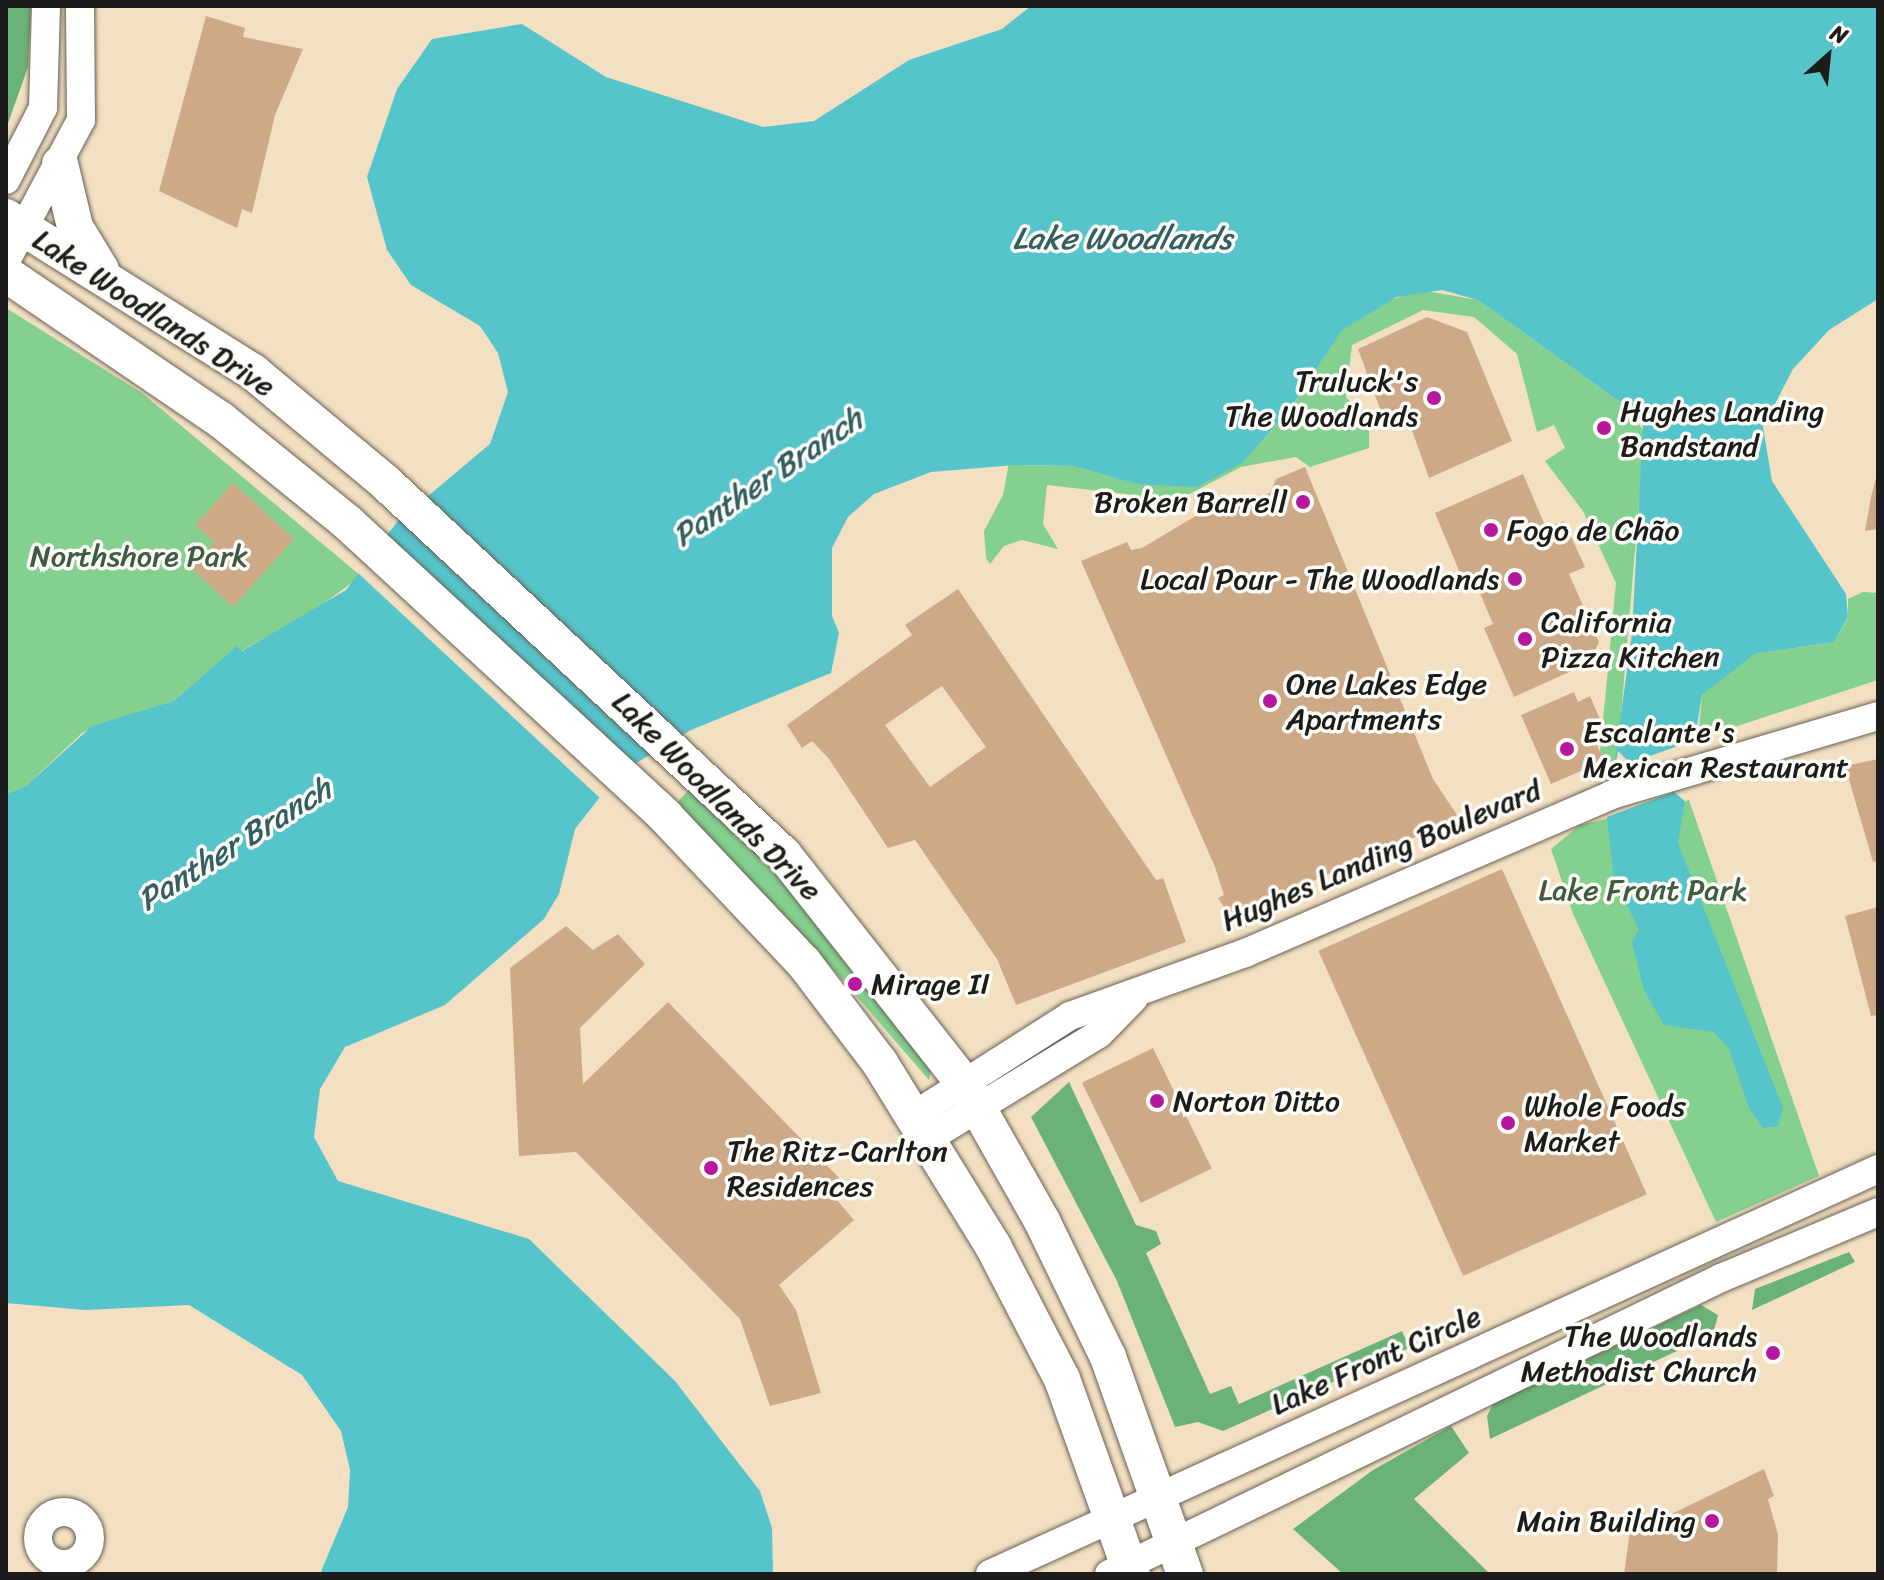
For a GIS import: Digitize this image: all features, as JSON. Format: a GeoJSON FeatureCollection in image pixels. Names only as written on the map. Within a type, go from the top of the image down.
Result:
{"type":"FeatureCollection","features":[{"type":"Feature","properties":{"kind":"main road"},"geometry":{"type":"LineString","coordinates":[[60,164],[75,227],[104,274]]}},
{"type":"Feature","properties":{"kind":"main road","name":"Lake Woodlands Drive"},"geometry":{"type":"LineString","coordinates":[[15,223],[104,274],[253,372],[386,483],[701,775],[847,928],[972,1098],[1108,1357],[1180,1558]]}},
{"type":"Feature","properties":{"kind":"main road","name":"Lake Woodlands Drive"},"geometry":{"type":"LineString","coordinates":[[6,274],[221,420],[348,523],[665,816],[804,963],[921,1127],[1062,1379],[1113,1521],[1123,1571]]}},
{"type":"Feature","properties":{"kind":"street"},"geometry":{"type":"LineString","coordinates":[[6,180],[43,108],[46,6]]}},
{"type":"Feature","properties":{"kind":"street"},"geometry":{"type":"LineString","coordinates":[[6,261],[15,223],[60,164],[81,120],[80,6]]}},
{"type":"Feature","properties":{"kind":"street","name":"Hughes Landing Boulevard"},"geometry":{"type":"LineString","coordinates":[[1793,736],[1878,702]]}},
{"type":"Feature","properties":{"kind":"street","name":"Hughes Landing Boulevard"},"geometry":{"type":"LineString","coordinates":[[921,1127],[1099,1034],[1135,997],[1611,795],[1793,736],[1878,716]]}},
{"type":"Feature","properties":{"kind":"street","name":"Lake Front Circle"},"geometry":{"type":"LineString","coordinates":[[990,1574],[1029,1566],[1158,1499],[1878,1169]]}},
{"type":"Feature","properties":{"kind":"street"},"geometry":{"type":"LineString","coordinates":[[1123,1571],[1180,1558],[1721,1278],[1878,1212]]}},
{"type":"Feature","properties":{"kind":"green space"},"geometry":{"type":"Polygon","coordinates":[[[6,6],[31,6],[28,67],[6,129],[6,6]]]}},
{"type":"Feature","properties":{"kind":"green space"},"geometry":{"type":"Polygon","coordinates":[[[1420,290],[1478,300],[1624,405],[1645,432],[1616,766],[1598,774],[1616,583],[1583,511],[1545,461],[1565,448],[1554,425],[1537,432],[1517,354],[1474,317],[1423,310],[1352,345],[1346,397],[1369,422],[1369,448],[1310,467],[1296,457],[1241,467],[1178,500],[1047,485],[1043,524],[1058,549],[1022,540],[1004,546],[990,564],[986,558],[984,531],[1003,495],[1015,430],[1019,465],[1073,466],[1138,484],[1240,460],[1295,402],[1342,329],[1374,306],[1420,290]]]}},
{"type":"Feature","properties":{"kind":"green space","name":"Northshore Park"},"geometry":{"type":"Polygon","coordinates":[[[6,308],[142,393],[361,576],[316,609],[241,651],[237,647],[174,701],[83,732],[26,786],[6,794],[6,308]]]}},
{"type":"Feature","properties":{"kind":"green space"},"geometry":{"type":"Polygon","coordinates":[[[1863,592],[1878,593],[1878,680],[1698,739],[1702,695],[1723,674],[1754,654],[1834,642],[1848,618],[1848,599],[1863,592]]]}},
{"type":"Feature","properties":{"kind":"green space"},"geometry":{"type":"Polygon","coordinates":[[[692,786],[751,841],[932,1064],[929,1080],[833,969],[674,806],[692,786]]]}},
{"type":"Feature","properties":{"kind":"green space","name":"Lake Front Park"},"geometry":{"type":"Polygon","coordinates":[[[1689,800],[1819,1176],[1716,1222],[1573,914],[1551,849],[1580,825],[1689,800]]]}},
{"type":"Feature","properties":{"kind":"green space"},"geometry":{"type":"Polygon","coordinates":[[[1069,1082],[1136,1225],[1156,1231],[1161,1244],[1146,1253],[1210,1394],[1231,1386],[1239,1404],[1402,1331],[1409,1348],[1223,1431],[1198,1422],[1175,1427],[1117,1281],[1031,1117],[1069,1082]]]}},
{"type":"Feature","properties":{"kind":"green space"},"geometry":{"type":"Polygon","coordinates":[[[1849,1252],[1855,1262],[1752,1310],[1755,1289],[1849,1252]]]}},
{"type":"Feature","properties":{"kind":"green space"},"geometry":{"type":"Polygon","coordinates":[[[1701,1305],[1718,1315],[1713,1334],[1490,1439],[1487,1416],[1493,1404],[1701,1305]]]}},
{"type":"Feature","properties":{"kind":"green space"},"geometry":{"type":"Polygon","coordinates":[[[1451,1426],[1469,1453],[1414,1499],[1490,1574],[1343,1574],[1293,1529],[1373,1470],[1451,1426]]]}},
{"type":"Feature","properties":{"kind":"water","name":"Lake Woodlands"},"geometry":{"type":"Polygon","coordinates":[[[1031,6],[1878,6],[1878,299],[1829,330],[1793,369],[1763,427],[1772,481],[1846,594],[1848,617],[1834,642],[1754,654],[1702,695],[1678,843],[1783,1108],[1778,1126],[1763,1128],[1749,1108],[1729,1049],[1714,1032],[1664,1025],[1644,990],[1632,943],[1639,929],[1614,880],[1607,817],[1632,633],[1643,426],[1624,405],[1478,300],[1442,290],[1397,297],[1342,330],[1292,406],[1242,463],[1197,487],[1137,484],[1073,466],[1015,465],[931,472],[874,494],[848,517],[832,548],[832,616],[839,633],[831,673],[691,730],[618,774],[575,829],[559,894],[544,919],[445,1005],[345,1047],[320,1089],[314,1137],[338,1181],[529,1239],[675,1381],[760,1491],[772,1528],[773,1574],[320,1574],[348,1507],[350,1470],[341,1431],[302,1375],[189,1305],[85,1310],[6,1303],[6,794],[26,786],[92,726],[174,701],[237,646],[242,651],[346,590],[397,522],[490,444],[508,392],[498,353],[480,326],[411,285],[387,250],[367,177],[397,89],[432,39],[522,24],[606,77],[763,127],[814,121],[909,60],[1002,29],[1031,6]]]}},
{"type":"Feature","properties":{"kind":"pier"},"geometry":{"type":"Polygon","coordinates":[[[382,535],[621,777],[600,798],[358,573],[382,535]]]}},
{"type":"Feature","properties":{"kind":"pier"},"geometry":{"type":"Polygon","coordinates":[[[1698,739],[1686,802],[1674,792],[1607,817],[1618,751],[1630,763],[1698,739]]]}},
{"type":"Feature","properties":{"kind":"building"},"geometry":{"type":"Polygon","coordinates":[[[206,16],[245,28],[243,37],[303,49],[275,115],[252,213],[242,209],[237,228],[159,191],[206,16]]]}},
{"type":"Feature","properties":{"kind":"building","name":"Truluck's The Woodlands"},"geometry":{"type":"Polygon","coordinates":[[[1427,317],[1467,332],[1512,441],[1429,478],[1404,408],[1383,417],[1358,349],[1427,317]]]}},
{"type":"Feature","properties":{"kind":"building","name":"One Lakes Edge Apartments"},"geometry":{"type":"Polygon","coordinates":[[[1305,467],[1433,779],[1465,827],[1435,839],[1420,835],[1257,905],[1263,914],[1240,931],[1218,898],[1224,895],[1215,867],[1081,561],[1127,542],[1131,550],[1142,548],[1204,511],[1270,493],[1276,479],[1305,467]]]}},
{"type":"Feature","properties":{"kind":"building"},"geometry":{"type":"Polygon","coordinates":[[[1878,471],[1878,529],[1865,531],[1871,497],[1878,471]]]}},
{"type":"Feature","properties":{"kind":"building"},"geometry":{"type":"Polygon","coordinates":[[[1523,474],[1546,528],[1564,521],[1585,567],[1569,574],[1599,642],[1589,663],[1514,697],[1484,628],[1493,624],[1477,586],[1467,590],[1435,513],[1523,474]]]}},
{"type":"Feature","properties":{"kind":"building"},"geometry":{"type":"Polygon","coordinates":[[[233,483],[294,539],[233,607],[191,568],[215,542],[195,525],[233,483]]]}},
{"type":"Feature","properties":{"kind":"building"},"geometry":{"type":"Polygon","coordinates":[[[958,589],[1156,880],[1163,878],[1186,942],[1016,1005],[997,959],[915,840],[888,848],[829,759],[812,741],[802,748],[787,725],[912,635],[905,625],[958,589]],[[942,686],[885,725],[930,787],[986,747],[942,686]]]}},
{"type":"Feature","properties":{"kind":"building","name":"Escalante's Mexican Restaurant"},"geometry":{"type":"Polygon","coordinates":[[[1574,692],[1578,702],[1590,696],[1605,731],[1593,736],[1604,761],[1551,784],[1521,715],[1574,692]]]}},
{"type":"Feature","properties":{"kind":"building"},"geometry":{"type":"Polygon","coordinates":[[[1878,759],[1878,861],[1873,862],[1845,766],[1878,759]]]}},
{"type":"Feature","properties":{"kind":"building"},"geometry":{"type":"Polygon","coordinates":[[[1502,869],[1647,1194],[1463,1276],[1318,951],[1502,869]]]}},
{"type":"Feature","properties":{"kind":"building"},"geometry":{"type":"Polygon","coordinates":[[[1878,907],[1878,1015],[1871,1016],[1845,916],[1878,907]]]}},
{"type":"Feature","properties":{"kind":"building","name":"The Ritz-Carlton Residences"},"geometry":{"type":"Polygon","coordinates":[[[566,926],[593,950],[618,934],[645,964],[580,1028],[583,1084],[668,1002],[842,1181],[830,1192],[854,1220],[779,1285],[796,1310],[821,1393],[770,1406],[740,1319],[576,1152],[519,1156],[510,968],[566,926]]]}},
{"type":"Feature","properties":{"kind":"building"},"geometry":{"type":"Polygon","coordinates":[[[1153,1048],[1212,1168],[1141,1203],[1082,1083],[1153,1048]]]}},
{"type":"Feature","properties":{"kind":"building","name":"Main Building"},"geometry":{"type":"Polygon","coordinates":[[[1764,1469],[1774,1496],[1768,1499],[1778,1535],[1777,1574],[1624,1574],[1631,1524],[1647,1526],[1764,1469]]]}},
{"type":"Feature","properties":{"kind":"place","name":"Truluck's The Woodlands"},"geometry":{"type":"Point","coordinates":[1434,398]}},
{"type":"Feature","properties":{"kind":"place","name":"Hughes Landing Bandstand"},"geometry":{"type":"Point","coordinates":[1604,428]}},
{"type":"Feature","properties":{"kind":"place","name":"Broken Barrell"},"geometry":{"type":"Point","coordinates":[1303,502]}},
{"type":"Feature","properties":{"kind":"place","name":"Fogo de Chão"},"geometry":{"type":"Point","coordinates":[1491,530]}},
{"type":"Feature","properties":{"kind":"place","name":"Local Pour - The Woodlands"},"geometry":{"type":"Point","coordinates":[1515,579]}},
{"type":"Feature","properties":{"kind":"place","name":"California Pizza Kitchen"},"geometry":{"type":"Point","coordinates":[1525,639]}},
{"type":"Feature","properties":{"kind":"place","name":"One Lakes Edge Apartments"},"geometry":{"type":"Point","coordinates":[1270,701]}},
{"type":"Feature","properties":{"kind":"place","name":"Escalante's Mexican Restaurant"},"geometry":{"type":"Point","coordinates":[1567,749]}},
{"type":"Feature","properties":{"kind":"place","name":"Mirage II"},"geometry":{"type":"Point","coordinates":[855,984]}},
{"type":"Feature","properties":{"kind":"place","name":"Norton Ditto"},"geometry":{"type":"Point","coordinates":[1157,1101]}},
{"type":"Feature","properties":{"kind":"place","name":"Whole Foods Market"},"geometry":{"type":"Point","coordinates":[1508,1123]}},
{"type":"Feature","properties":{"kind":"place","name":"The Ritz-Carlton Residences"},"geometry":{"type":"Point","coordinates":[711,1168]}},
{"type":"Feature","properties":{"kind":"place","name":"The Woodlands Methodist Church"},"geometry":{"type":"Point","coordinates":[1773,1353]}},
{"type":"Feature","properties":{"kind":"place","name":"Main Building"},"geometry":{"type":"Point","coordinates":[1712,1521]}},
{"type":"Feature","properties":{"kind":"water label","name":"Panther Branch"},"geometry":{"type":"Point","coordinates":[768,478]}},
{"type":"Feature","properties":{"kind":"water label","name":"Panther Branch"},"geometry":{"type":"Point","coordinates":[235,845]}}]}
